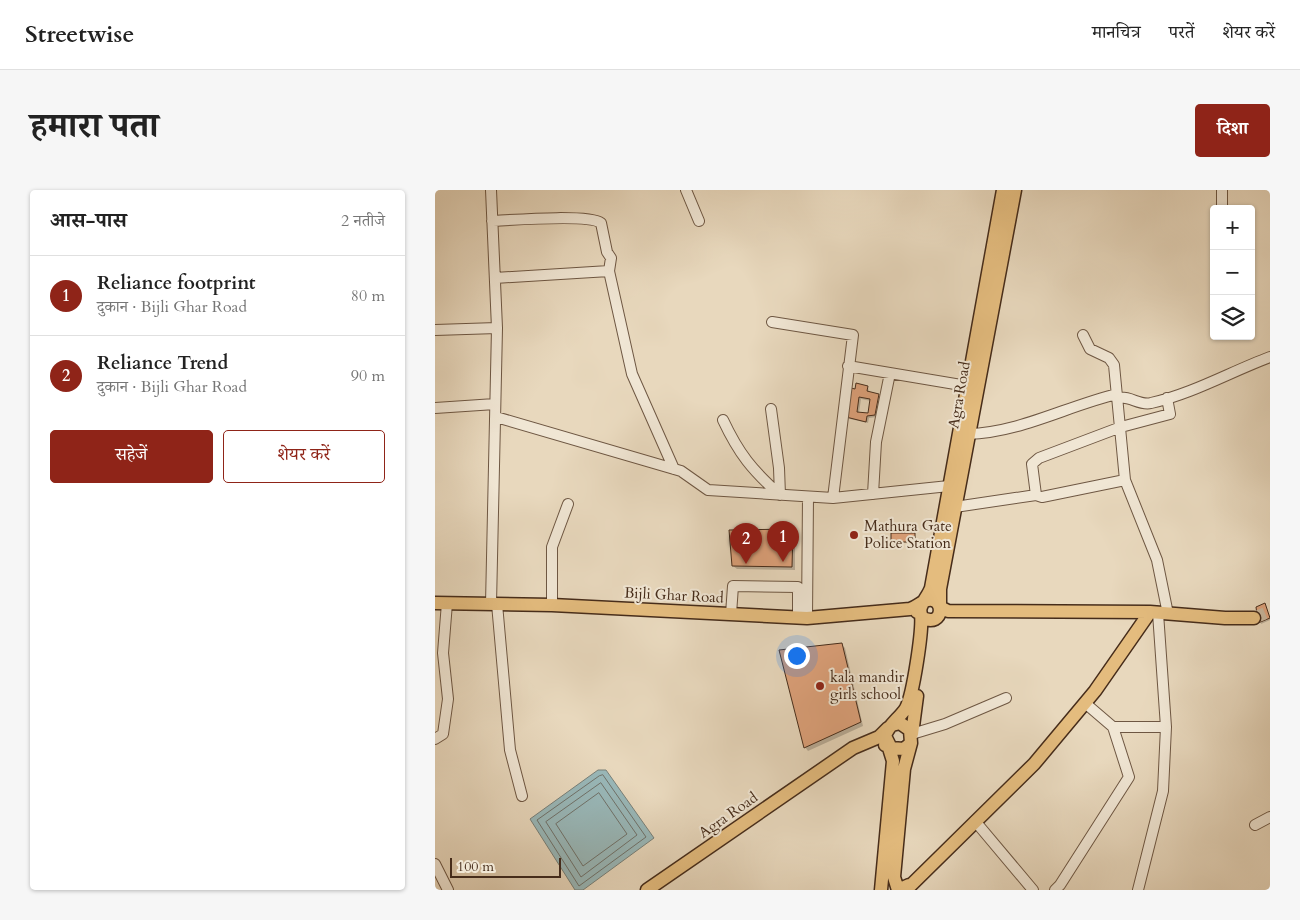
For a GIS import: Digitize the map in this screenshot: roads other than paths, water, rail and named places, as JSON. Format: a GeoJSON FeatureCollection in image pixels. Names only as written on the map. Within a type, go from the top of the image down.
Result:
{"type":"FeatureCollection","features":[{"type":"Feature","properties":{"kind":"main road","name":"Agra Road"},"geometry":{"type":"LineString","coordinates":[[903,889],[894,877],[904,769],[929,633],[940,613],[940,589],[968,434],[971,386],[1003,190]]}},
{"type":"Feature","properties":{"kind":"main road","name":"Agra Road"},"geometry":{"type":"LineString","coordinates":[[647,890],[827,768],[853,748],[879,737],[908,705],[922,629],[918,609],[931,588],[949,486],[1015,190]]}},
{"type":"Feature","properties":{"kind":"main road"},"geometry":{"type":"LineString","coordinates":[[940,613],[932,600],[918,609],[926,620],[940,613],[1159,613],[1225,618],[1254,618]]}},
{"type":"Feature","properties":{"kind":"main road","name":"Bijli Ghar Road"},"geometry":{"type":"LineString","coordinates":[[441,603],[552,605],[802,617],[918,609]]}},
{"type":"Feature","properties":{"kind":"main road"},"geometry":{"type":"LineString","coordinates":[[888,745],[900,750],[911,739],[904,725],[890,727],[885,736],[893,761],[882,890],[890,888],[903,889],[1034,764],[1159,613]]}},
{"type":"Feature","properties":{"kind":"main road","name":"Agra Road"},"geometry":{"type":"LineString","coordinates":[[827,768],[874,747],[888,745]]}},
{"type":"Feature","properties":{"kind":"street"},"geometry":{"type":"LineString","coordinates":[[491,190],[497,328],[494,604],[510,750],[521,796]]}},
{"type":"Feature","properties":{"kind":"street"},"geometry":{"type":"LineString","coordinates":[[687,190],[699,220]]}},
{"type":"Feature","properties":{"kind":"street"},"geometry":{"type":"LineString","coordinates":[[1222,190],[1222,205]]}},
{"type":"Feature","properties":{"kind":"street"},"geometry":{"type":"LineString","coordinates":[[492,220],[597,220],[604,231],[607,252],[611,258],[609,271],[632,374],[674,469]]}},
{"type":"Feature","properties":{"kind":"street"},"geometry":{"type":"LineString","coordinates":[[495,278],[609,271]]}},
{"type":"Feature","properties":{"kind":"street"},"geometry":{"type":"LineString","coordinates":[[772,322],[853,335],[833,498]]}},
{"type":"Feature","properties":{"kind":"street"},"geometry":{"type":"LineString","coordinates":[[435,330],[497,328]]}},
{"type":"Feature","properties":{"kind":"street"},"geometry":{"type":"LineString","coordinates":[[1083,335],[1091,349],[1109,358],[1115,365],[1125,480],[1157,560],[1166,727],[1163,791],[1138,890]]}},
{"type":"Feature","properties":{"kind":"street"},"geometry":{"type":"LineString","coordinates":[[968,434],[993,434],[1093,400],[1117,396],[1127,397],[1148,404],[1187,393],[1270,357]]}},
{"type":"Feature","properties":{"kind":"street"},"geometry":{"type":"LineString","coordinates":[[848,366],[971,386]]}},
{"type":"Feature","properties":{"kind":"street"},"geometry":{"type":"LineString","coordinates":[[873,494],[876,442],[890,373]]}},
{"type":"Feature","properties":{"kind":"street"},"geometry":{"type":"LineString","coordinates":[[1035,496],[1032,464],[1039,458],[1121,428],[1170,414],[1167,398]]}},
{"type":"Feature","properties":{"kind":"street"},"geometry":{"type":"LineString","coordinates":[[435,408],[495,404]]}},
{"type":"Feature","properties":{"kind":"street"},"geometry":{"type":"LineString","coordinates":[[771,409],[779,468],[779,495]]}},
{"type":"Feature","properties":{"kind":"street"},"geometry":{"type":"LineString","coordinates":[[496,416],[674,469],[708,490],[833,498],[949,486]]}},
{"type":"Feature","properties":{"kind":"street"},"geometry":{"type":"LineString","coordinates":[[723,420],[742,456],[754,472],[779,495]]}},
{"type":"Feature","properties":{"kind":"street"},"geometry":{"type":"LineString","coordinates":[[955,507],[1035,496],[1043,497],[1125,480]]}},
{"type":"Feature","properties":{"kind":"street"},"geometry":{"type":"LineString","coordinates":[[802,617],[807,497]]}},
{"type":"Feature","properties":{"kind":"street"},"geometry":{"type":"LineString","coordinates":[[552,605],[552,547],[568,504]]}},
{"type":"Feature","properties":{"kind":"street"},"geometry":{"type":"LineString","coordinates":[[731,614],[733,586],[798,586],[802,617]]}},
{"type":"Feature","properties":{"kind":"street"},"geometry":{"type":"LineString","coordinates":[[435,739],[443,734],[448,699],[443,653],[441,603]]}},
{"type":"Feature","properties":{"kind":"street"},"geometry":{"type":"LineString","coordinates":[[435,664],[439,663],[443,653]]}},
{"type":"Feature","properties":{"kind":"street"},"geometry":{"type":"LineString","coordinates":[[911,739],[1006,698]]}},
{"type":"Feature","properties":{"kind":"street"},"geometry":{"type":"LineString","coordinates":[[1055,890],[1129,777],[1113,727],[1085,703]]}},
{"type":"Feature","properties":{"kind":"street"},"geometry":{"type":"LineString","coordinates":[[1113,727],[1166,727]]}},
{"type":"Feature","properties":{"kind":"street"},"geometry":{"type":"LineString","coordinates":[[1255,825],[1270,817]]}},
{"type":"Feature","properties":{"kind":"street"},"geometry":{"type":"LineString","coordinates":[[975,821],[1033,890]]}},
{"type":"Feature","properties":{"kind":"street"},"geometry":{"type":"LineString","coordinates":[[435,864],[448,890]]}},
{"type":"Feature","properties":{"kind":"water"},"geometry":{"type":"Polygon","coordinates":[[[598,770],[606,770],[654,838],[583,890],[575,890],[530,819],[598,770]]]}},
{"type":"Feature","properties":{"kind":"tunnel"},"geometry":{"type":"LineString","coordinates":[[1254,618],[1270,611]]}},
{"type":"Feature","properties":{"kind":"place","name":"Mathura Gate Police Station"},"geometry":{"type":"Point","coordinates":[854,535]}},
{"type":"Feature","properties":{"kind":"place","name":"Reliance footprint"},"geometry":{"type":"Point","coordinates":[783,562]}},
{"type":"Feature","properties":{"kind":"place","name":"Reliance Trend"},"geometry":{"type":"Point","coordinates":[746,564]}},
{"type":"Feature","properties":{"kind":"place","name":"kala mandir girls school"},"geometry":{"type":"Point","coordinates":[820,686]}}]}
